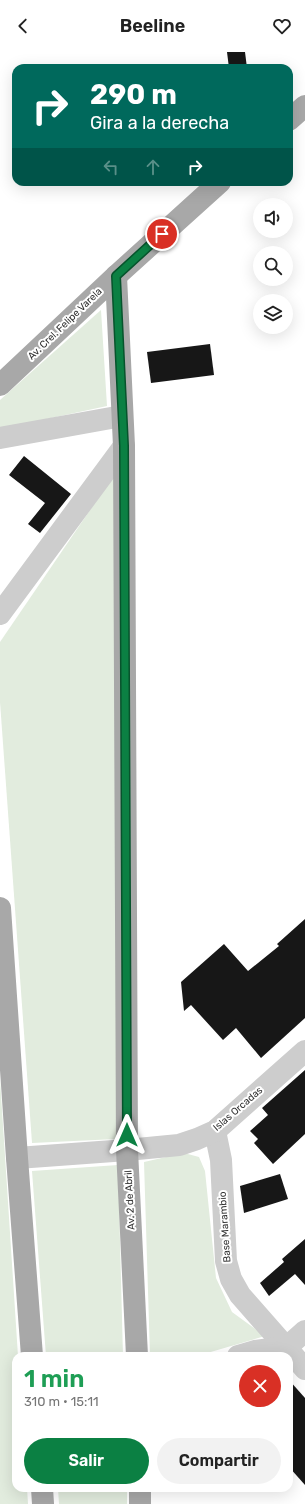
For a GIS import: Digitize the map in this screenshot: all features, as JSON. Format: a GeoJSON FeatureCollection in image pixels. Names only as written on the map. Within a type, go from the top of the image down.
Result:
{"type":"FeatureCollection","features":[{"type":"Feature","properties":{"kind":"main road"},"geometry":{"type":"LineString","coordinates":[[293,116],[305,106]]}},
{"type":"Feature","properties":{"kind":"main road","name":"Av. Crel. Felipe Varela"},"geometry":{"type":"LineString","coordinates":[[0,385],[116,276],[216,186]]}},
{"type":"Feature","properties":{"kind":"main road","name":"Av. 2 de Abril"},"geometry":{"type":"LineString","coordinates":[[116,276],[124,446],[127,1150],[137,1352]]}},
{"type":"Feature","properties":{"kind":"main road"},"geometry":{"type":"LineString","coordinates":[[0,908],[32,1352]]}},
{"type":"Feature","properties":{"kind":"main road"},"geometry":{"type":"LineString","coordinates":[[42,1492],[43,1504]]}},
{"type":"Feature","properties":{"kind":"main road"},"geometry":{"type":"LineString","coordinates":[[140,1492],[140,1504]]}},
{"type":"Feature","properties":{"kind":"street"},"geometry":{"type":"LineString","coordinates":[[0,438],[122,416]]}},
{"type":"Feature","properties":{"kind":"street"},"geometry":{"type":"LineString","coordinates":[[0,614],[124,446]]}},
{"type":"Feature","properties":{"kind":"street","name":"Islas Orcadas"},"geometry":{"type":"LineString","coordinates":[[17,1158],[179,1145],[197,1139],[215,1131],[305,1051]]}},
{"type":"Feature","properties":{"kind":"street","name":"Base Marambio"},"geometry":{"type":"LineString","coordinates":[[215,1131],[221,1160],[226,1261],[231,1279],[240,1296],[281,1352]]}},
{"type":"Feature","properties":{"kind":"street"},"geometry":{"type":"LineString","coordinates":[[252,1352],[281,1352],[305,1331]]}},
{"type":"Feature","properties":{"kind":"street","name":"Base Marambio"},"geometry":{"type":"LineString","coordinates":[[293,1360],[305,1368]]}},
{"type":"Feature","properties":{"kind":"green space"},"geometry":{"type":"Polygon","coordinates":[[[101,310],[107,406],[0,429],[0,400],[101,310]]]}},
{"type":"Feature","properties":{"kind":"green space"},"geometry":{"type":"Polygon","coordinates":[[[116,472],[116,1139],[32,1143],[0,702],[0,642],[116,472]]]}},
{"type":"Feature","properties":{"kind":"green space"},"geometry":{"type":"Polygon","coordinates":[[[0,1079],[18,1352],[12,1352],[12,1492],[27,1492],[28,1504],[0,1504],[0,1079]]]}},
{"type":"Feature","properties":{"kind":"green space"},"geometry":{"type":"Polygon","coordinates":[[[184,1153],[199,1157],[205,1171],[216,1278],[232,1312],[265,1336],[211,1352],[150,1352],[144,1162],[184,1153]]]}},
{"type":"Feature","properties":{"kind":"green space"},"geometry":{"type":"Polygon","coordinates":[[[118,1165],[123,1352],[46,1352],[32,1171],[118,1165]]]}},
{"type":"Feature","properties":{"kind":"green space"},"geometry":{"type":"Polygon","coordinates":[[[58,1492],[127,1492],[127,1504],[59,1504],[58,1492]]]}},
{"type":"Feature","properties":{"kind":"building"},"geometry":{"type":"Polygon","coordinates":[[[227,52],[245,52],[246,64],[228,64],[227,52]]]}},
{"type":"Feature","properties":{"kind":"building"},"geometry":{"type":"Polygon","coordinates":[[[210,344],[214,375],[151,383],[147,352],[210,344]]]}},
{"type":"Feature","properties":{"kind":"building"},"geometry":{"type":"Polygon","coordinates":[[[24,456],[71,494],[40,533],[28,524],[45,503],[9,475],[24,456]]]}},
{"type":"Feature","properties":{"kind":"building"},"geometry":{"type":"Polygon","coordinates":[[[305,919],[305,1018],[261,1058],[236,1028],[223,1040],[191,1005],[184,1011],[181,982],[224,944],[248,971],[279,946],[277,944],[305,919]]]}},
{"type":"Feature","properties":{"kind":"building"},"geometry":{"type":"Polygon","coordinates":[[[305,1070],[305,1134],[273,1164],[254,1143],[258,1139],[250,1131],[268,1115],[262,1108],[305,1070]]]}},
{"type":"Feature","properties":{"kind":"building"},"geometry":{"type":"Polygon","coordinates":[[[280,1174],[288,1199],[244,1213],[240,1186],[280,1174]]]}},
{"type":"Feature","properties":{"kind":"building"},"geometry":{"type":"Polygon","coordinates":[[[305,1239],[305,1285],[295,1274],[269,1296],[260,1283],[284,1262],[282,1259],[305,1239]]]}},
{"type":"Feature","properties":{"kind":"building"},"geometry":{"type":"Polygon","coordinates":[[[293,1384],[305,1398],[305,1485],[293,1472],[293,1384]]]}},
{"type":"Feature","properties":{"kind":"route"},"geometry":{"type":"LineString","coordinates":[[127,1135],[124,446],[116,276],[162,234]]}}]}
